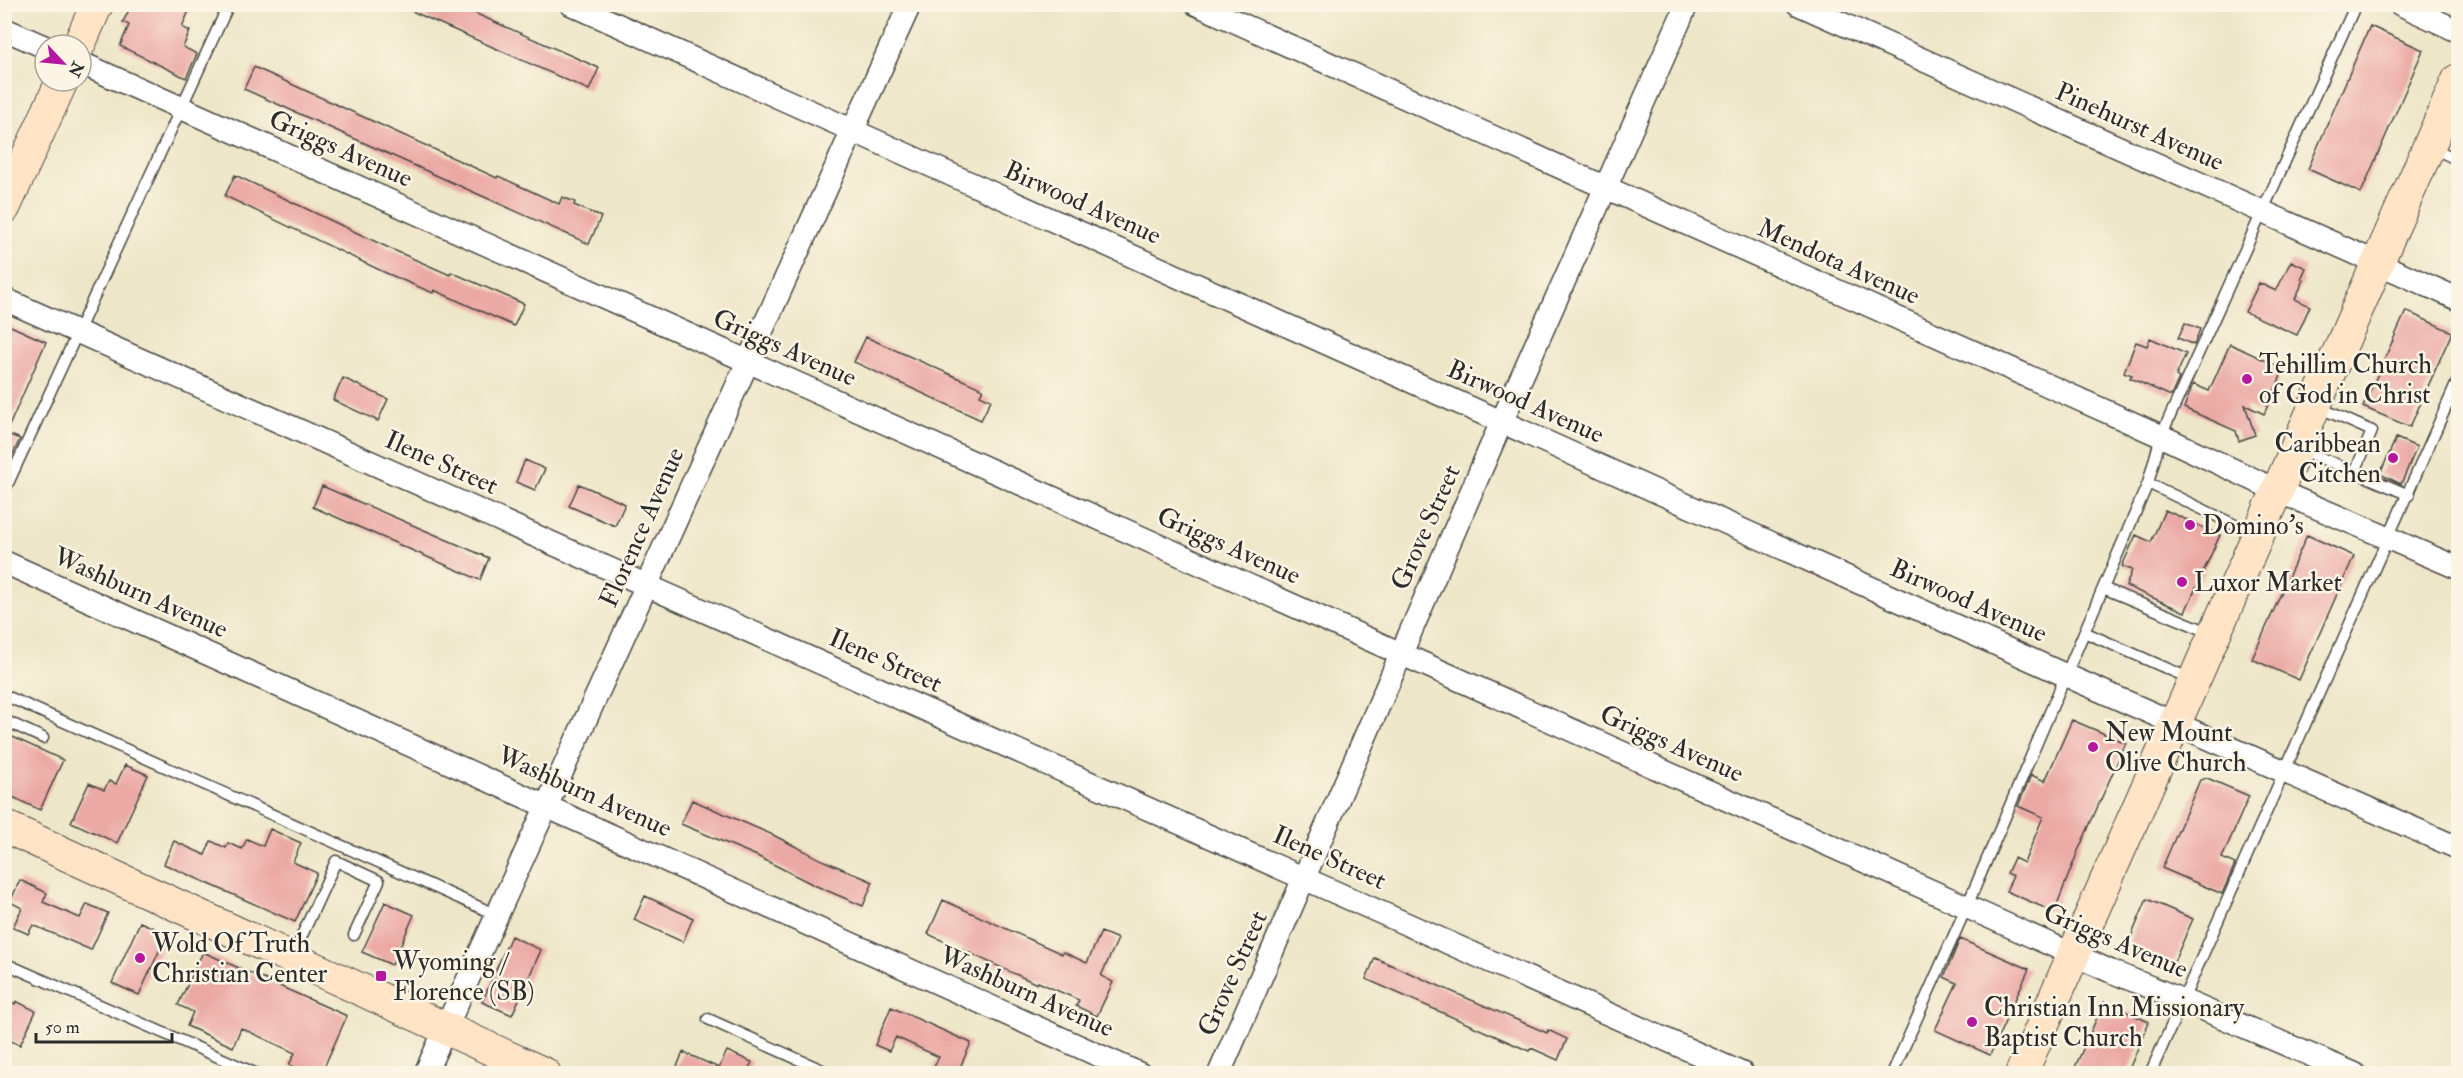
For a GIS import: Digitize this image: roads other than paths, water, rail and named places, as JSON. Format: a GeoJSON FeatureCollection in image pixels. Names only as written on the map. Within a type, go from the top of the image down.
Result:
{"type":"FeatureCollection","features":[{"type":"Feature","properties":{"kind":"main road"},"geometry":{"type":"LineString","coordinates":[[84,33],[97,4]]}},
{"type":"Feature","properties":{"kind":"main road"},"geometry":{"type":"LineString","coordinates":[[2021,1074],[2458,80]]}},
{"type":"Feature","properties":{"kind":"main road"},"geometry":{"type":"LineString","coordinates":[[4,208],[57,93]]}},
{"type":"Feature","properties":{"kind":"main road"},"geometry":{"type":"LineString","coordinates":[[4,826],[544,1074]]}},
{"type":"Feature","properties":{"kind":"street","name":"Birwood Avenue"},"geometry":{"type":"LineString","coordinates":[[571,4],[2065,675],[2458,848]]}},
{"type":"Feature","properties":{"kind":"street","name":"Florence Avenue"},"geometry":{"type":"LineString","coordinates":[[425,1074],[909,4]]}},
{"type":"Feature","properties":{"kind":"street","name":"Mendota Avenue"},"geometry":{"type":"LineString","coordinates":[[1196,4],[2161,436],[2278,492],[2458,568]]}},
{"type":"Feature","properties":{"kind":"street","name":"Grove Street"},"geometry":{"type":"LineString","coordinates":[[1219,1074],[1502,421],[1687,4]]}},
{"type":"Feature","properties":{"kind":"street","name":"Pinehurst Avenue"},"geometry":{"type":"LineString","coordinates":[[1798,4],[2458,299]]}},
{"type":"Feature","properties":{"kind":"street"},"geometry":{"type":"LineString","coordinates":[[2400,4],[2458,31]]}},
{"type":"Feature","properties":{"kind":"street"},"geometry":{"type":"LineString","coordinates":[[4,29],[33,42]]}},
{"type":"Feature","properties":{"kind":"street","name":"Griggs Avenue"},"geometry":{"type":"LineString","coordinates":[[93,68],[2110,971],[2355,1074]]}},
{"type":"Feature","properties":{"kind":"street","name":"Ilene Street"},"geometry":{"type":"LineString","coordinates":[[4,298],[1743,1074]]}},
{"type":"Feature","properties":{"kind":"street","name":"Washburn Avenue"},"geometry":{"type":"LineString","coordinates":[[4,562],[1140,1074]]}},
{"type":"Feature","properties":{"kind":"lane"},"geometry":{"type":"LineString","coordinates":[[4,492],[229,4]]}},
{"type":"Feature","properties":{"kind":"lane"},"geometry":{"type":"LineString","coordinates":[[1892,1074],[1967,906],[2148,483],[2161,436],[2356,4]]}},
{"type":"Feature","properties":{"kind":"lane"},"geometry":{"type":"LineString","coordinates":[[2429,146],[2458,160]]}},
{"type":"Feature","properties":{"kind":"lane"},"geometry":{"type":"LineString","coordinates":[[2150,1074],[2283,771],[2390,538],[2458,380]]}},
{"type":"Feature","properties":{"kind":"lane"},"geometry":{"type":"LineString","coordinates":[[2315,406],[2372,431],[2355,472]]}},
{"type":"Feature","properties":{"kind":"lane"},"geometry":{"type":"LineString","coordinates":[[2296,448],[2409,495]]}},
{"type":"Feature","properties":{"kind":"lane"},"geometry":{"type":"LineString","coordinates":[[2148,483],[2258,536]]}},
{"type":"Feature","properties":{"kind":"lane"},"geometry":{"type":"LineString","coordinates":[[2103,588],[2214,634]]}},
{"type":"Feature","properties":{"kind":"lane"},"geometry":{"type":"LineString","coordinates":[[2084,632],[2194,680]]}},
{"type":"Feature","properties":{"kind":"lane"},"geometry":{"type":"LineString","coordinates":[[4,695],[497,915]]}},
{"type":"Feature","properties":{"kind":"lane"},"geometry":{"type":"LineString","coordinates":[[4,720],[43,738]]}},
{"type":"Feature","properties":{"kind":"lane"},"geometry":{"type":"LineString","coordinates":[[292,958],[336,861],[379,881],[354,935]]}},
{"type":"Feature","properties":{"kind":"lane"},"geometry":{"type":"LineString","coordinates":[[4,963],[257,1074]]}},
{"type":"Feature","properties":{"kind":"lane"},"geometry":{"type":"LineString","coordinates":[[708,1019],[831,1074]]}},
{"type":"Feature","properties":{"kind":"place","name":"Tehillim Church of God in Christ"},"geometry":{"type":"Point","coordinates":[2247,379]}},
{"type":"Feature","properties":{"kind":"place","name":"Caribbean Citchen"},"geometry":{"type":"Point","coordinates":[2393,458]}},
{"type":"Feature","properties":{"kind":"place","name":"Domino's"},"geometry":{"type":"Point","coordinates":[2190,525]}},
{"type":"Feature","properties":{"kind":"place","name":"Luxor Market"},"geometry":{"type":"Point","coordinates":[2182,582]}},
{"type":"Feature","properties":{"kind":"place","name":"New Mount Olive Church"},"geometry":{"type":"Point","coordinates":[2093,747]}},
{"type":"Feature","properties":{"kind":"place","name":"Wold Of Truth Christian Center"},"geometry":{"type":"Point","coordinates":[140,958]}},
{"type":"Feature","properties":{"kind":"place","name":"Wyoming / Florence (SB)"},"geometry":{"type":"Point","coordinates":[381,976]}},
{"type":"Feature","properties":{"kind":"place","name":"Christian Inn Missionary Baptist Church"},"geometry":{"type":"Point","coordinates":[1972,1022]}}]}
